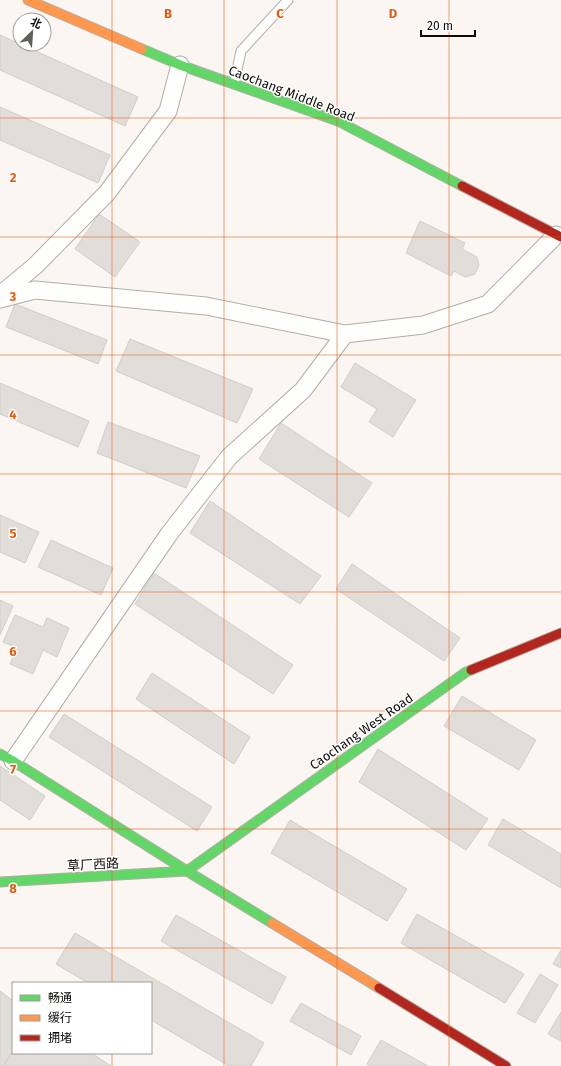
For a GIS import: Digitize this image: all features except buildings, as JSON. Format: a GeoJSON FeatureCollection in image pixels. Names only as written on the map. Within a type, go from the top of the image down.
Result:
{"type":"FeatureCollection","features":[{"type":"Feature","properties":{"kind":"street","name":"Caochang Middle Road"},"geometry":{"type":"LineString","coordinates":[[28,0],[180,65],[338,121],[558,236]]}},
{"type":"Feature","properties":{"kind":"street"},"geometry":{"type":"LineString","coordinates":[[0,295],[35,266],[108,193],[168,111],[180,65]]}},
{"type":"Feature","properties":{"kind":"street"},"geometry":{"type":"LineString","coordinates":[[0,299],[35,290],[206,306],[345,334],[423,325],[488,304],[558,236]]}},
{"type":"Feature","properties":{"kind":"street"},"geometry":{"type":"LineString","coordinates":[[345,334],[303,390],[224,463],[169,534],[6,757],[187,871],[506,1066]]}},
{"type":"Feature","properties":{"kind":"street","name":"Caochang West Road"},"geometry":{"type":"LineString","coordinates":[[187,871],[466,672],[561,633]]}},
{"type":"Feature","properties":{"kind":"street","name":"草厂西路"},"geometry":{"type":"LineString","coordinates":[[0,882],[187,871]]}},
{"type":"Feature","properties":{"kind":"lane"},"geometry":{"type":"LineString","coordinates":[[234,84],[241,51],[288,0]]}},
{"type":"Feature","properties":{"kind":"traffic: fast"},"geometry":{"type":"LineString","coordinates":[[142,49],[180,65],[338,121],[462,186]]}},
{"type":"Feature","properties":{"kind":"traffic: fast"},"geometry":{"type":"LineString","coordinates":[[0,882],[187,871],[466,672],[471,670]]}},
{"type":"Feature","properties":{"kind":"traffic: fast"},"geometry":{"type":"LineString","coordinates":[[0,754],[272,923]]}},
{"type":"Feature","properties":{"kind":"traffic: slow"},"geometry":{"type":"LineString","coordinates":[[28,0],[142,49]]}},
{"type":"Feature","properties":{"kind":"traffic: slow"},"geometry":{"type":"LineString","coordinates":[[272,923],[379,988]]}},
{"type":"Feature","properties":{"kind":"traffic: jam"},"geometry":{"type":"LineString","coordinates":[[462,186],[561,237]]}},
{"type":"Feature","properties":{"kind":"traffic: jam"},"geometry":{"type":"LineString","coordinates":[[471,670],[561,633]]}},
{"type":"Feature","properties":{"kind":"traffic: jam"},"geometry":{"type":"LineString","coordinates":[[379,988],[506,1066]]}}]}
